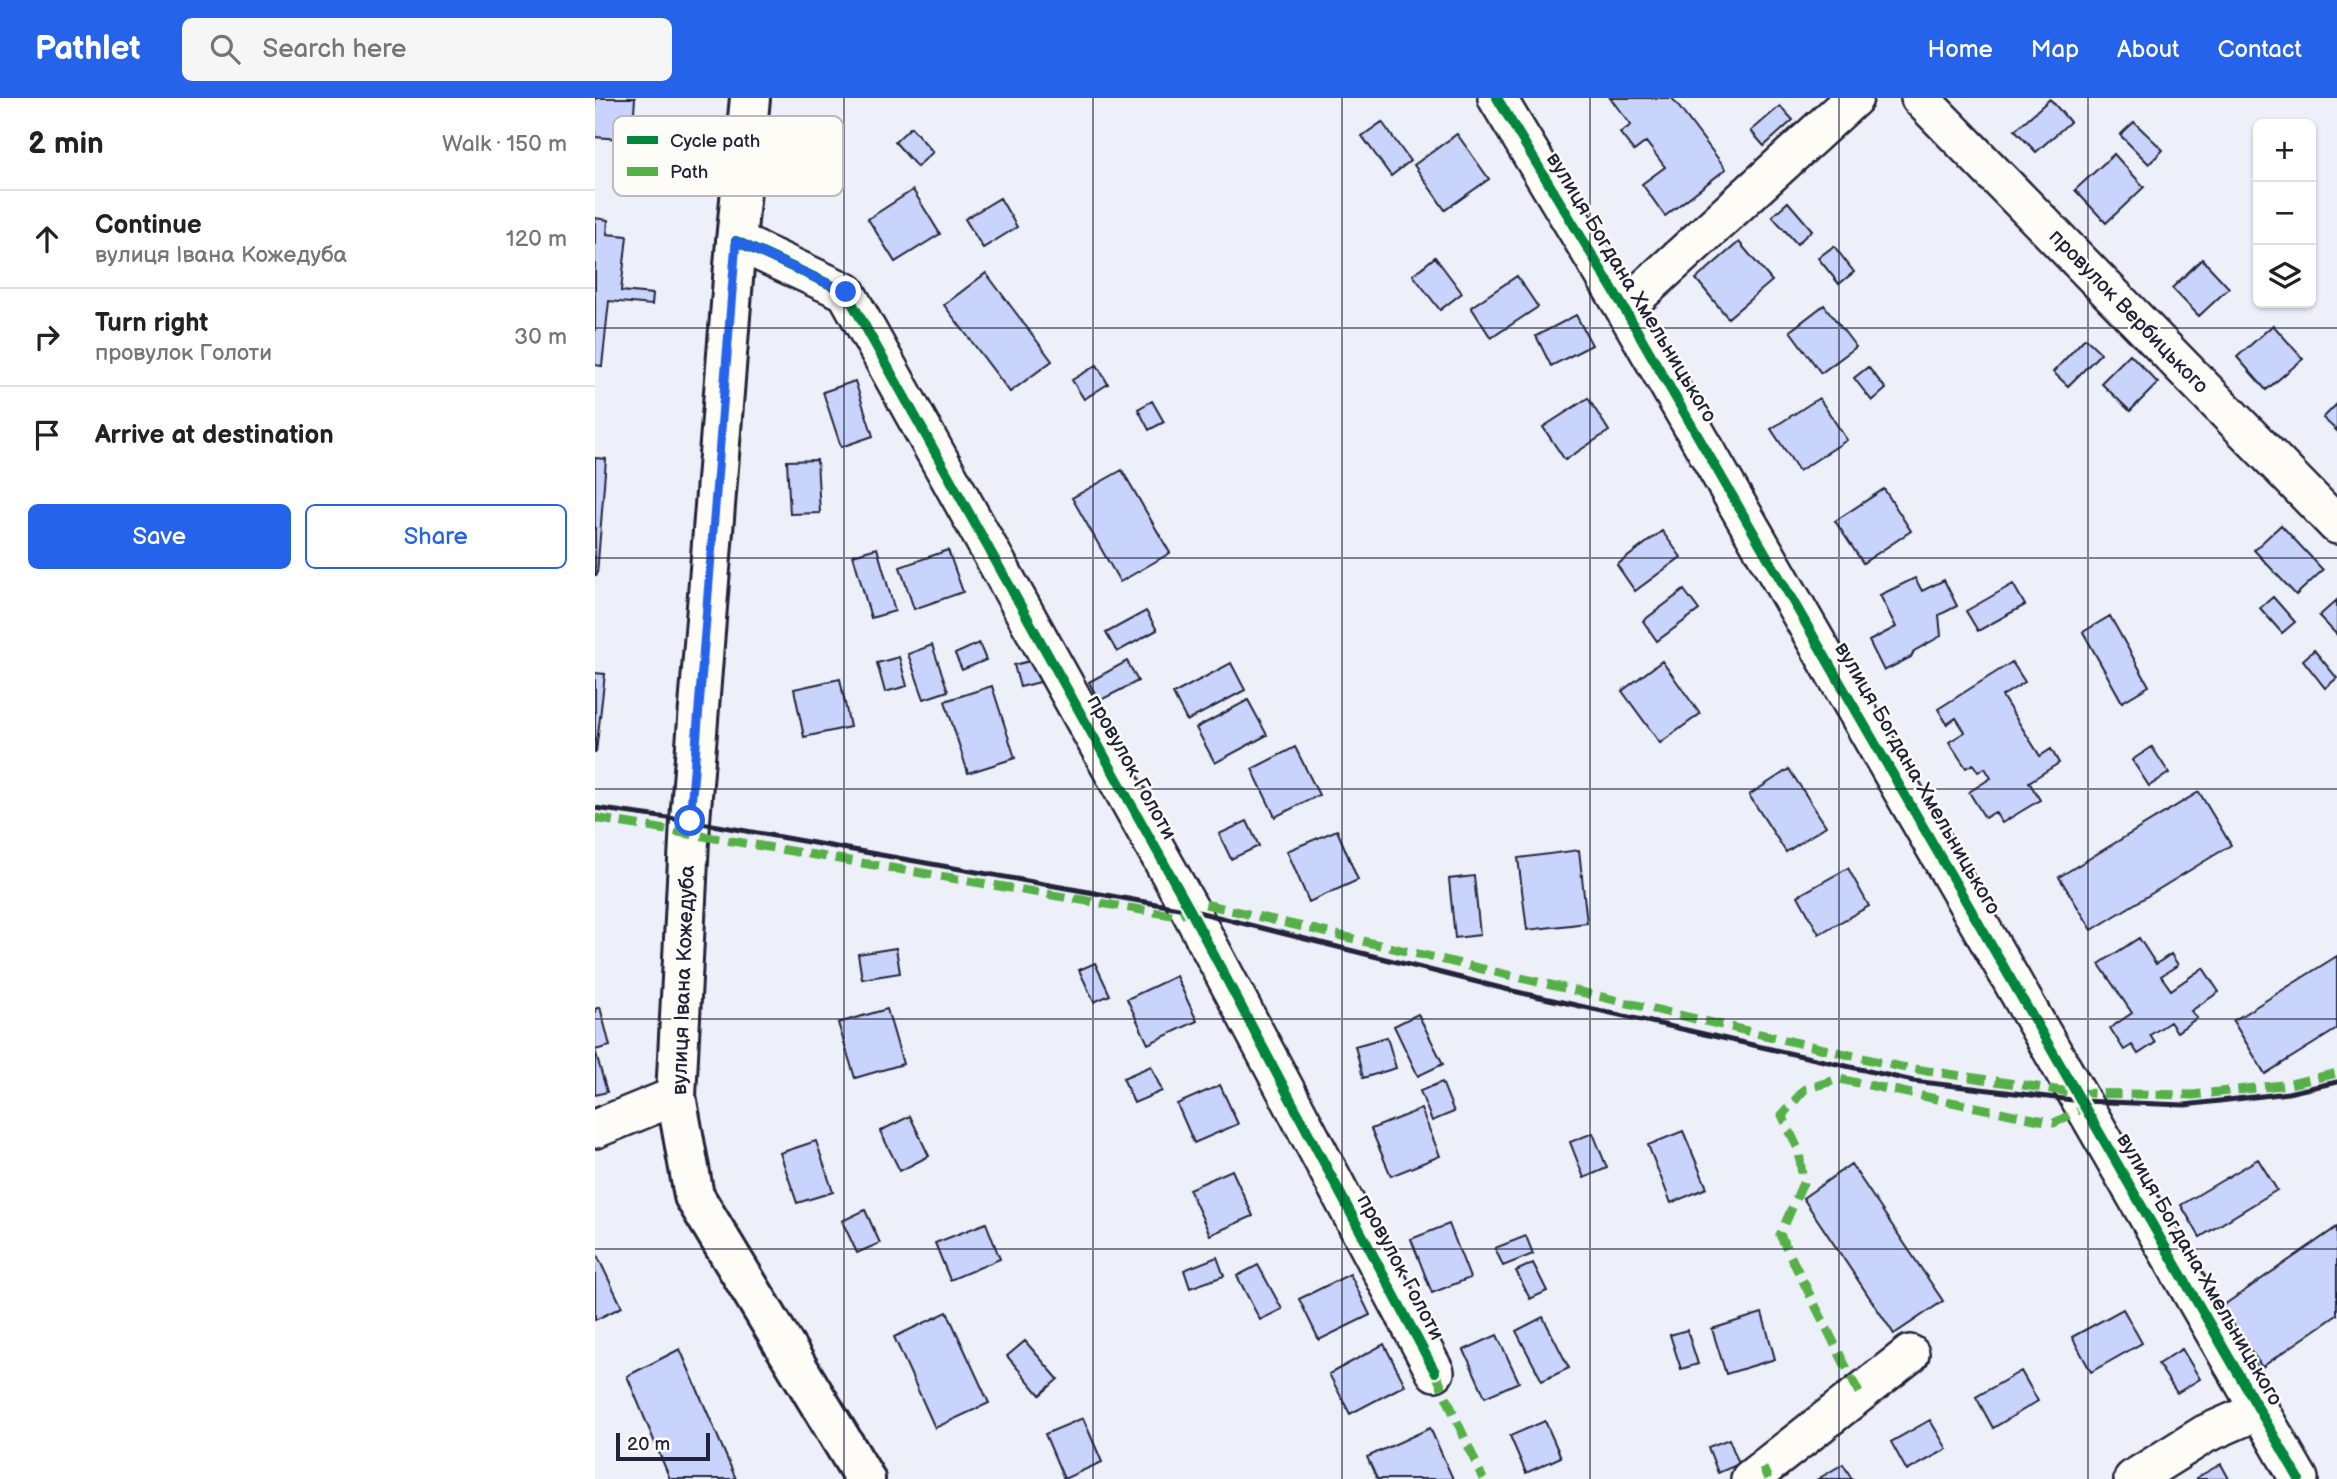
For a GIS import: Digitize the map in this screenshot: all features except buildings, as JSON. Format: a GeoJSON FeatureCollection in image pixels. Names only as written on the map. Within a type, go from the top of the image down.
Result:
{"type":"FeatureCollection","features":[{"type":"Feature","properties":{"kind":"main road","name":"вулиця Івана Кожедуба"},"geometry":{"type":"LineString","coordinates":[[748,116],[750,98]]}},
{"type":"Feature","properties":{"kind":"main road","name":"вулиця Івана Кожедуба"},"geometry":{"type":"LineString","coordinates":[[740,196],[690,821],[676,1096],[694,1196],[865,1479]]}},
{"type":"Feature","properties":{"kind":"street","name":"вулиця Богдана Хмельницького"},"geometry":{"type":"LineString","coordinates":[[1497,98],[1624,308],[2299,1479]]}},
{"type":"Feature","properties":{"kind":"street"},"geometry":{"type":"LineString","coordinates":[[1624,308],[1854,98]]}},
{"type":"Feature","properties":{"kind":"street","name":"провулок Вербицького"},"geometry":{"type":"LineString","coordinates":[[1920,98],[2337,524]]}},
{"type":"Feature","properties":{"kind":"street","name":"провулок Голоти"},"geometry":{"type":"LineString","coordinates":[[736,241],[846,292],[1190,911],[1434,1372]]}},
{"type":"Feature","properties":{"kind":"street"},"geometry":{"type":"LineString","coordinates":[[595,1129],[676,1096]]}},
{"type":"Feature","properties":{"kind":"street"},"geometry":{"type":"LineString","coordinates":[[1750,1479],[1910,1354]]}},
{"type":"Feature","properties":{"kind":"street"},"geometry":{"type":"LineString","coordinates":[[2133,1479],[2205,1434],[2260,1410]]}},
{"type":"Feature","properties":{"kind":"railway"},"geometry":{"type":"LineString","coordinates":[[595,808],[690,821],[1190,910],[1513,991],[1913,1081],[2081,1101],[2185,1105],[2288,1093],[2337,1082]]}},
{"type":"Feature","properties":{"kind":"marked path"},"geometry":{"type":"LineString","coordinates":[[595,818],[1177,916],[1205,904],[1901,1067],[2077,1093],[2193,1095],[2290,1084],[2337,1073]]}},
{"type":"Feature","properties":{"kind":"marked path"},"geometry":{"type":"LineString","coordinates":[[1859,1393],[1780,1235],[1803,1183],[1799,1151],[1782,1115],[1805,1089],[1839,1079],[2054,1123],[2084,1108]]}},
{"type":"Feature","properties":{"kind":"marked path"},"geometry":{"type":"LineString","coordinates":[[1435,1372],[1483,1479]]}},
{"type":"Feature","properties":{"kind":"marked path"},"geometry":{"type":"LineString","coordinates":[[1763,1468],[1768,1479]]}},
{"type":"Feature","properties":{"kind":"cycle path"},"geometry":{"type":"LineString","coordinates":[[1497,98],[1624,308],[2299,1479]]}},
{"type":"Feature","properties":{"kind":"cycle path"},"geometry":{"type":"LineString","coordinates":[[736,241],[846,292],[1190,910],[1435,1372]]}},
{"type":"Feature","properties":{"kind":"route"},"geometry":{"type":"LineString","coordinates":[[690,821],[736,241],[846,292]]}}]}
